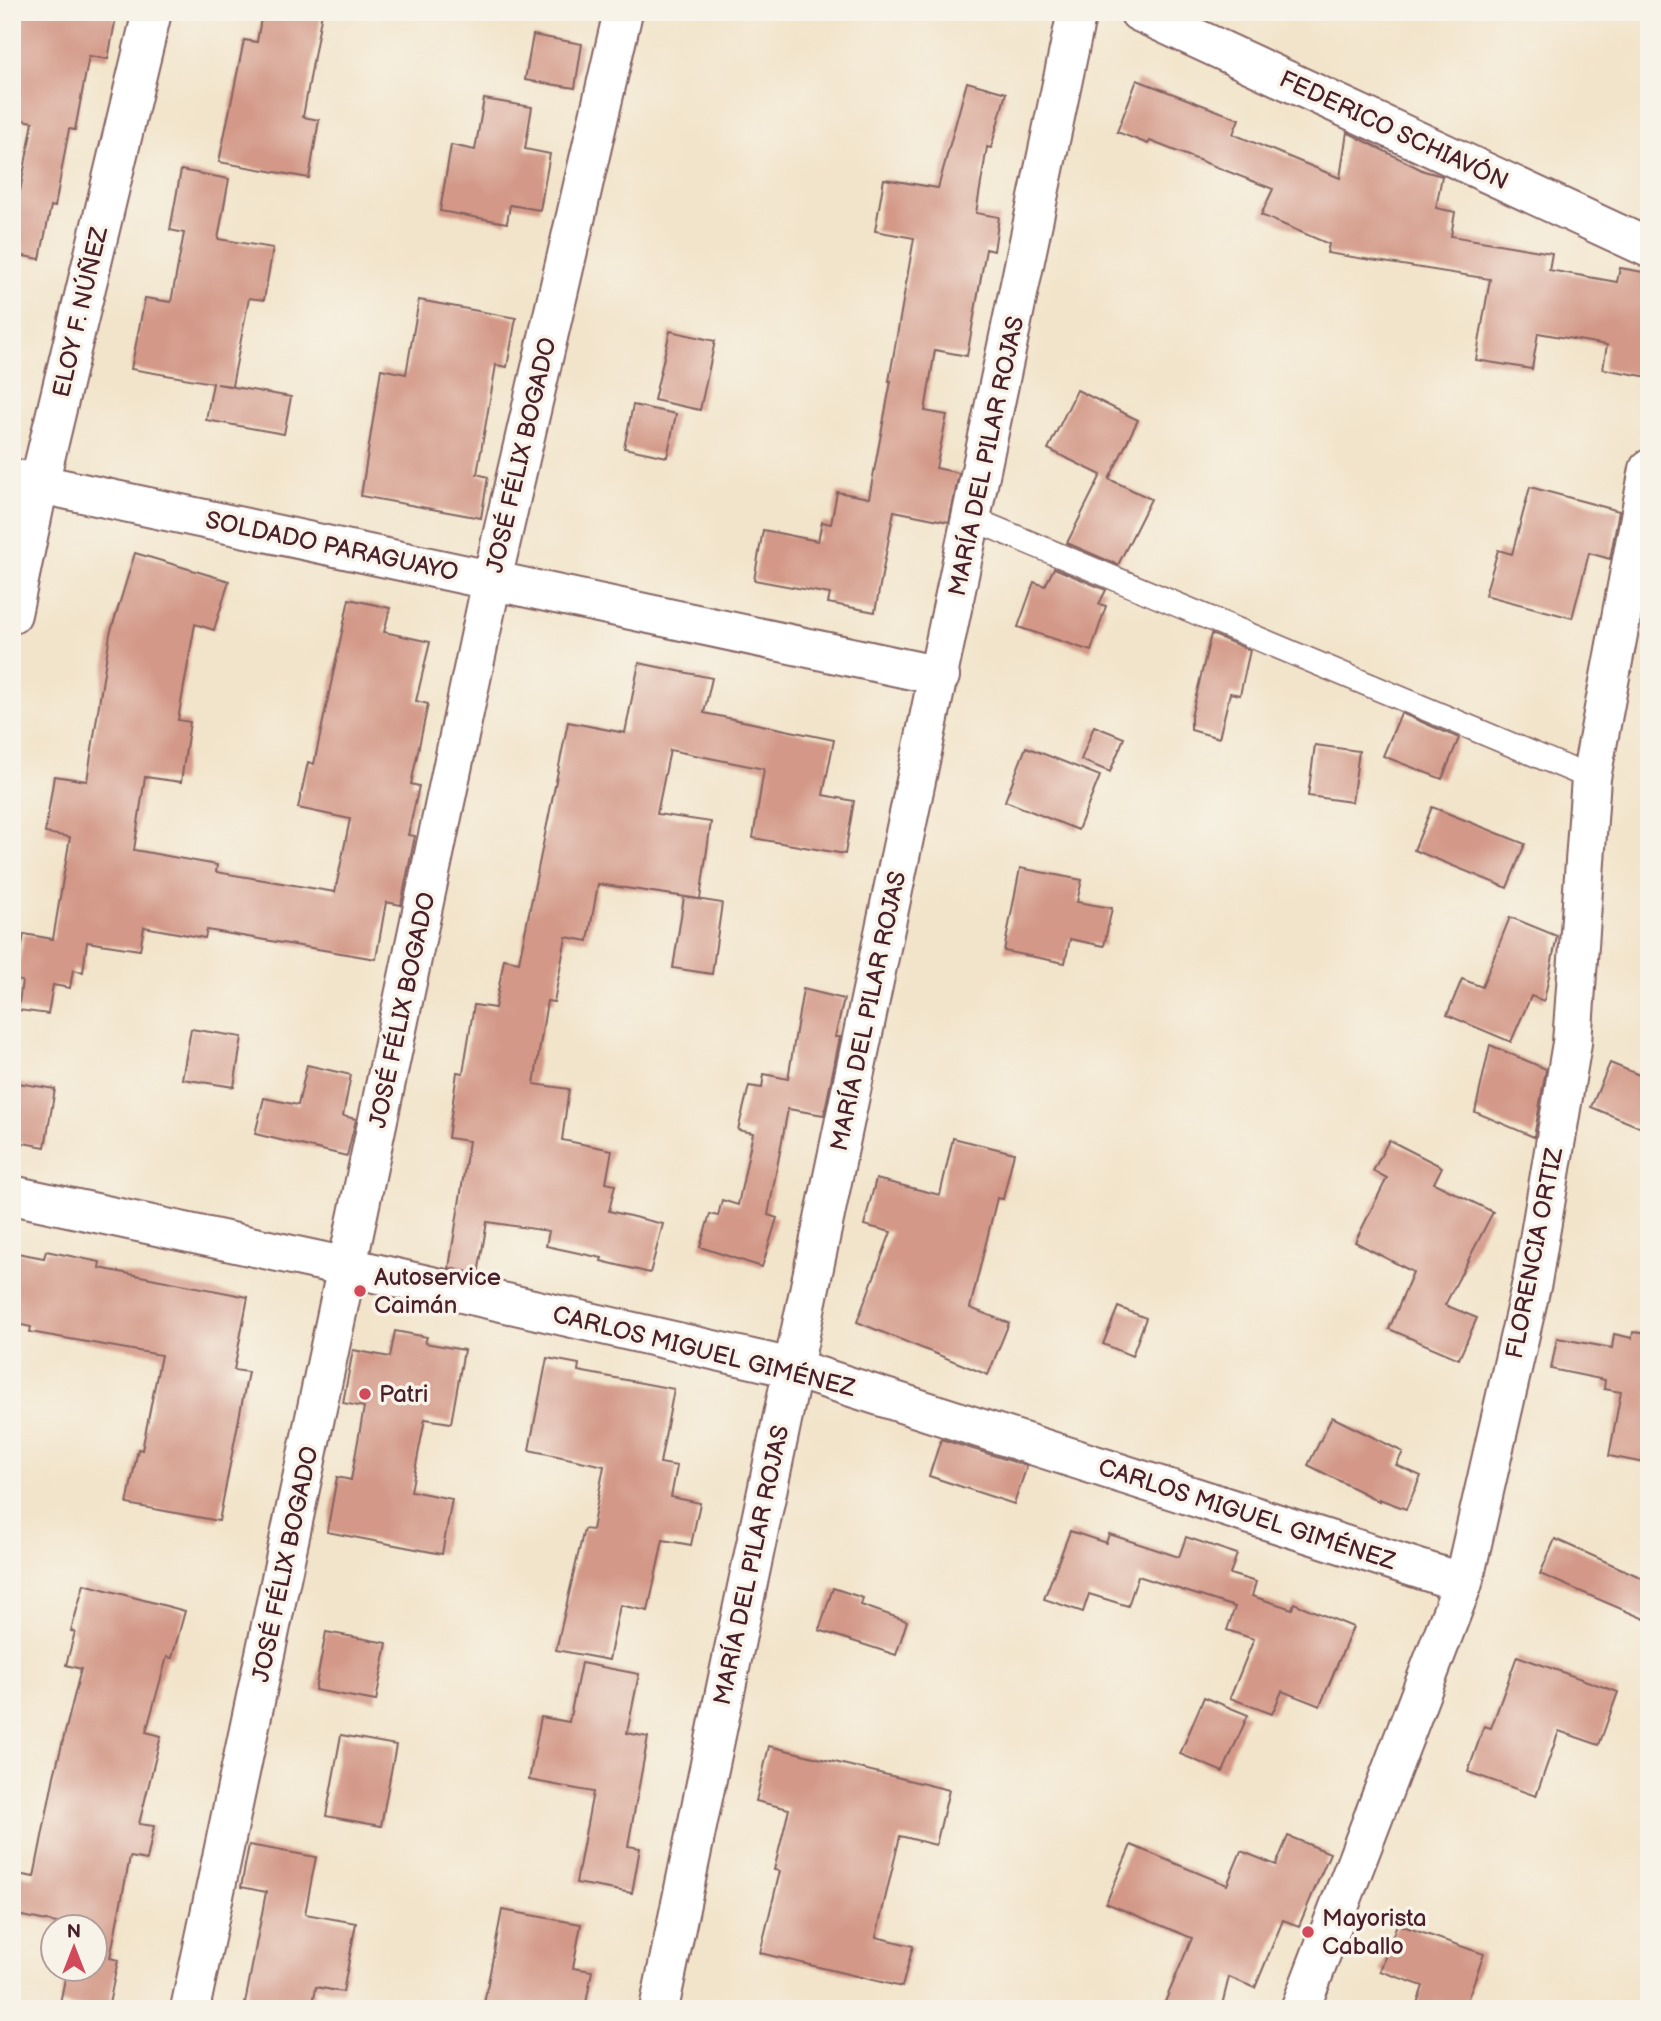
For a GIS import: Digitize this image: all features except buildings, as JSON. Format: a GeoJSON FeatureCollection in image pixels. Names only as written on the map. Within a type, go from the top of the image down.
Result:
{"type":"FeatureCollection","features":[{"type":"Feature","properties":{"kind":"street","name":"ELOY F. NÚÑEZ"},"geometry":{"type":"LineString","coordinates":[[12,614],[26,481],[152,12]]}},
{"type":"Feature","properties":{"kind":"street","name":"JOSÉ FÉLIX BOGADO"},"geometry":{"type":"LineString","coordinates":[[190,2009],[492,580],[623,12]]}},
{"type":"Feature","properties":{"kind":"street","name":"MARÍA DEL PILAR ROJAS"},"geometry":{"type":"LineString","coordinates":[[659,2009],[1077,12]]}},
{"type":"Feature","properties":{"kind":"street","name":"FEDERICO SCHIAVÓN"},"geometry":{"type":"LineString","coordinates":[[1139,12],[1649,248]]}},
{"type":"Feature","properties":{"kind":"street","name":"FLORENCIA ORTIZ"},"geometry":{"type":"LineString","coordinates":[[1300,2009],[1463,1583],[1532,1282],[1572,1043],[1591,778],[1649,469]]}},
{"type":"Feature","properties":{"kind":"street","name":"SOLDADO PARAGUAYO"},"geometry":{"type":"LineString","coordinates":[[26,481],[940,676]]}},
{"type":"Feature","properties":{"kind":"street","name":"CARLOS MIGUEL GIMÉNEZ"},"geometry":{"type":"LineString","coordinates":[[12,1195],[348,1267],[792,1368],[1463,1583]]}},
{"type":"Feature","properties":{"kind":"lane"},"geometry":{"type":"LineString","coordinates":[[973,519],[1591,778]]}},
{"type":"Feature","properties":{"kind":"place","name":"Autoservice Caimán"},"geometry":{"type":"Point","coordinates":[360,1291]}},
{"type":"Feature","properties":{"kind":"place","name":"Patri"},"geometry":{"type":"Point","coordinates":[365,1394]}},
{"type":"Feature","properties":{"kind":"place","name":"Mayorista Caballo"},"geometry":{"type":"Point","coordinates":[1308,1932]}}]}
